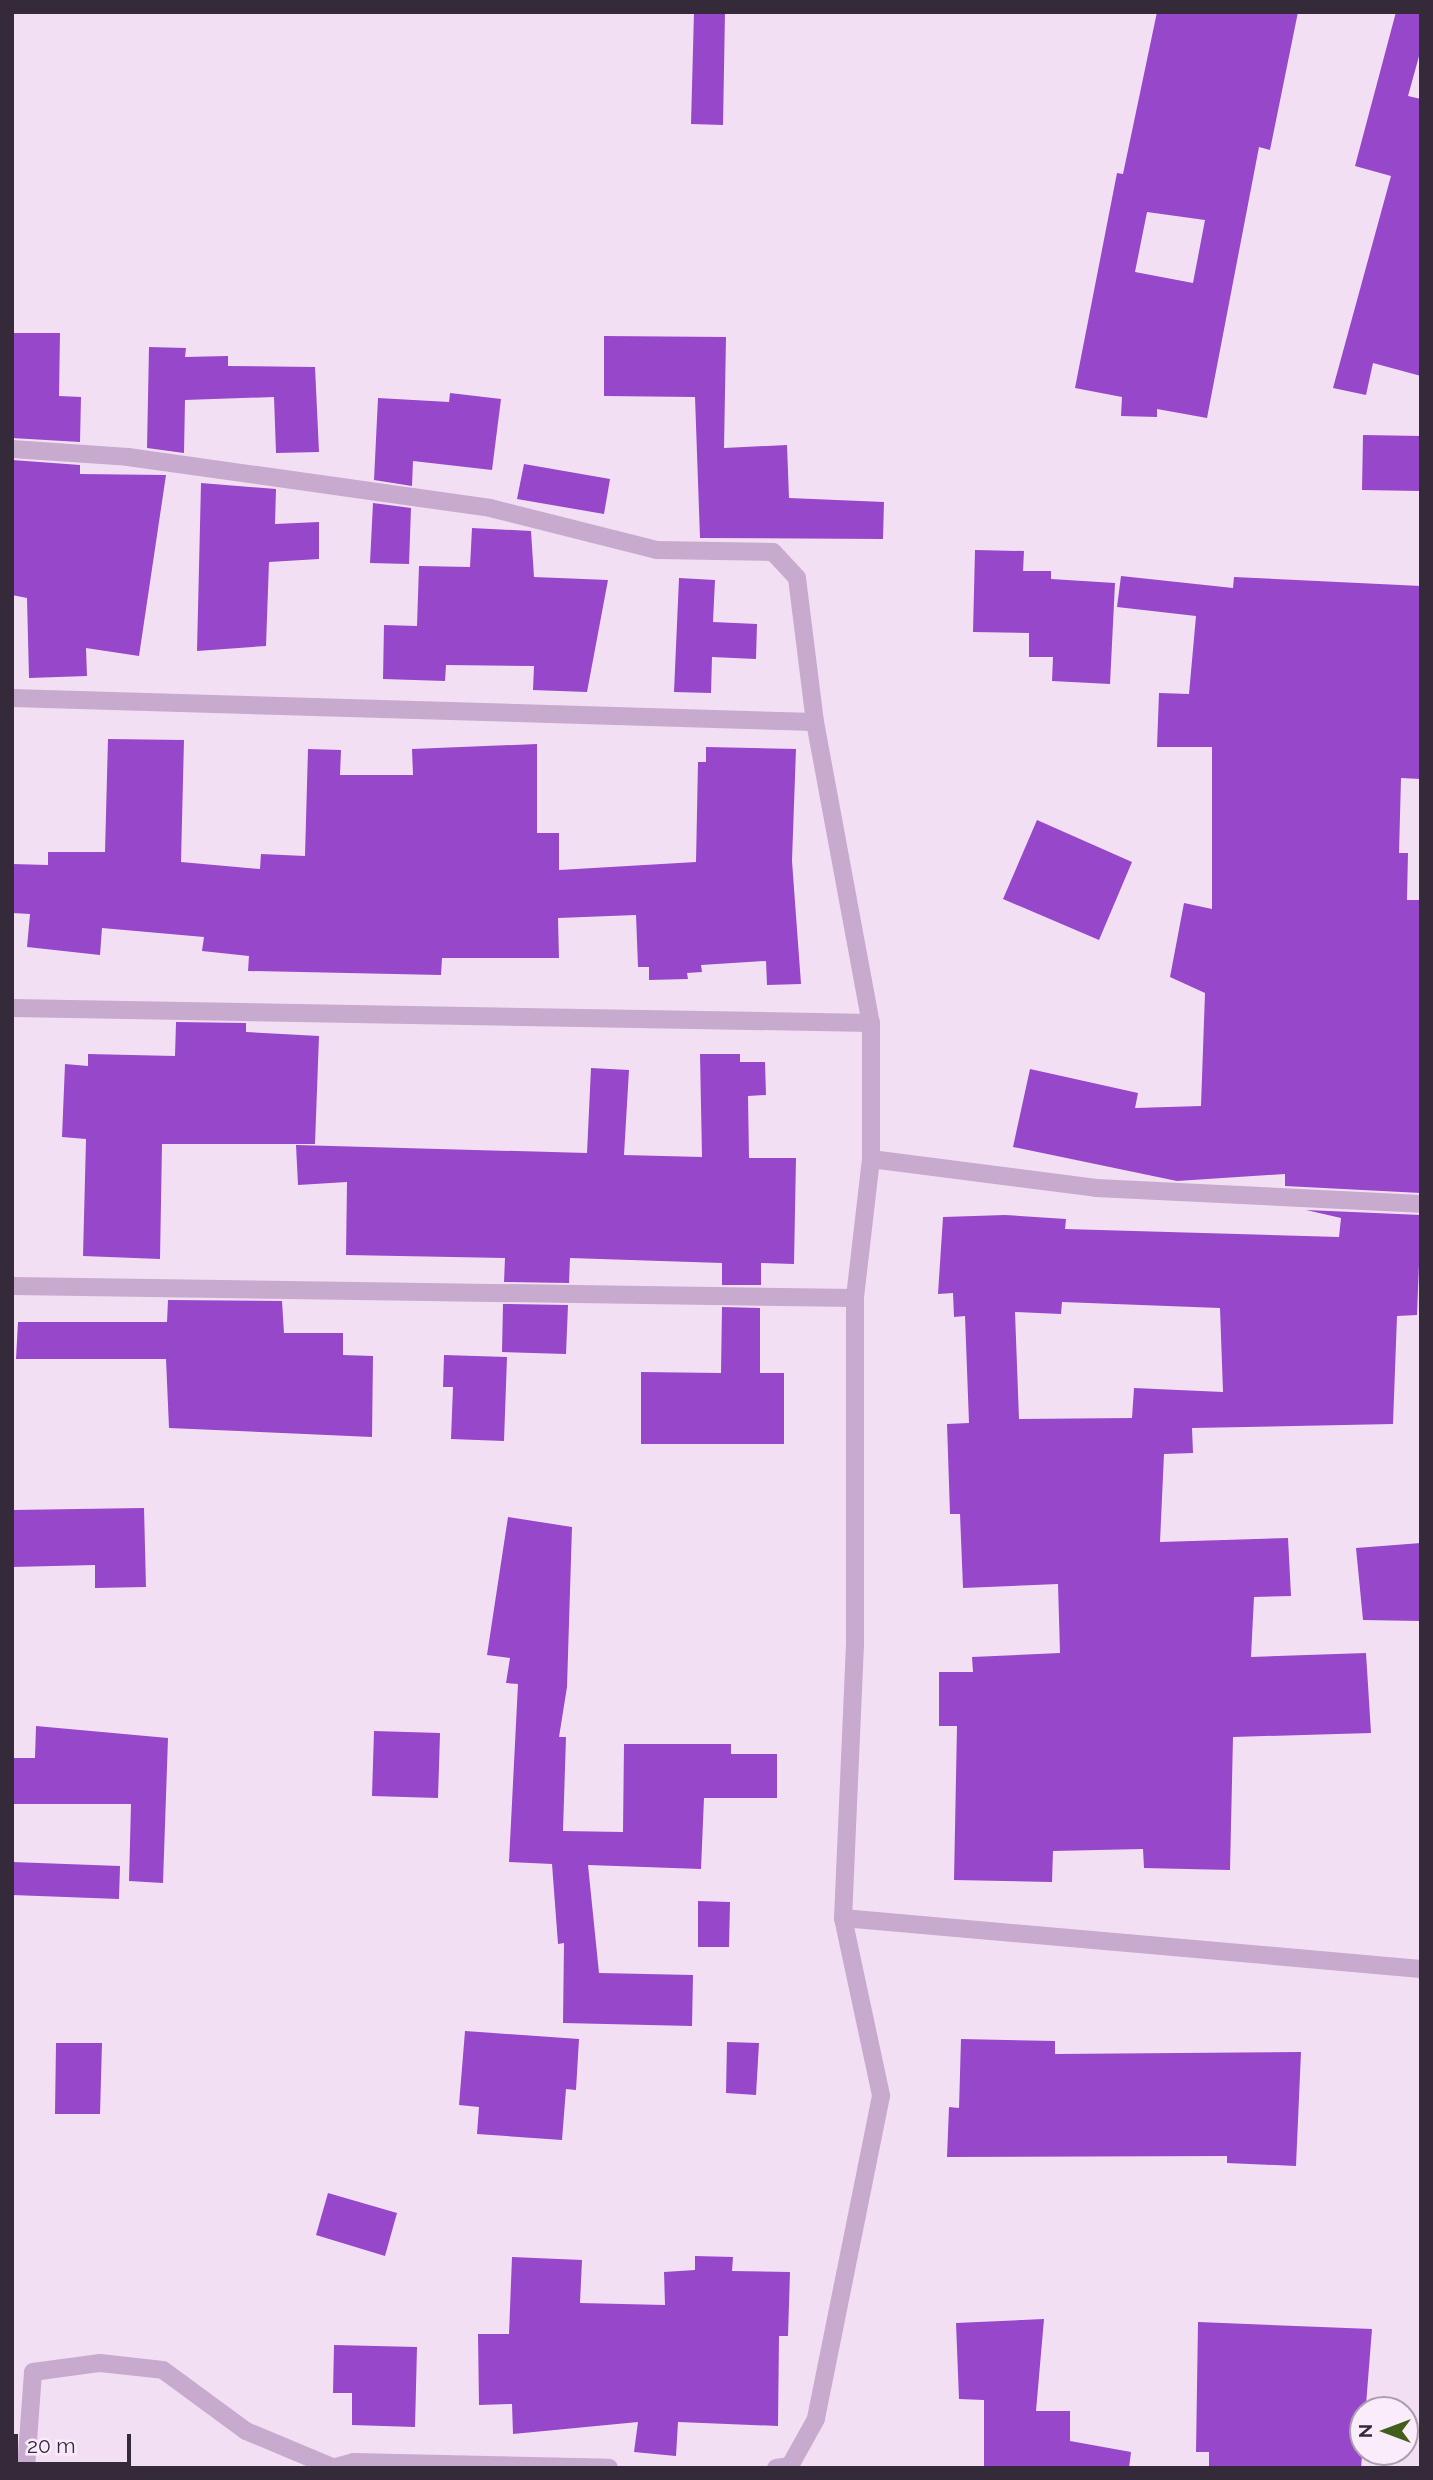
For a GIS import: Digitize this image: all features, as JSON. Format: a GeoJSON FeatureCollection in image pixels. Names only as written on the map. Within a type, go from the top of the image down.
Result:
{"type":"FeatureCollection","features":[{"type":"Feature","properties":{"kind":"street"},"geometry":{"type":"LineString","coordinates":[[12,449],[128,457],[490,508],[657,550],[773,552],[797,579],[815,722],[871,1023],[871,1159],[855,1298],[855,1644],[843,1918],[881,2096],[816,2419],[790,2466],[776,2468]]}},
{"type":"Feature","properties":{"kind":"street"},"geometry":{"type":"LineString","coordinates":[[12,698],[815,722]]}},
{"type":"Feature","properties":{"kind":"street"},"geometry":{"type":"LineString","coordinates":[[12,1008],[871,1023]]}},
{"type":"Feature","properties":{"kind":"street"},"geometry":{"type":"LineString","coordinates":[[871,1159],[1096,1188],[1421,1204]]}},
{"type":"Feature","properties":{"kind":"street"},"geometry":{"type":"LineString","coordinates":[[12,1286],[855,1298]]}},
{"type":"Feature","properties":{"kind":"street"},"geometry":{"type":"LineString","coordinates":[[843,1918],[1421,1969]]}},
{"type":"Feature","properties":{"kind":"street"},"geometry":{"type":"LineString","coordinates":[[26,2468],[33,2372],[100,2363],[163,2370],[246,2431],[332,2467],[354,2462],[609,2468]]}},
{"type":"Feature","properties":{"kind":"building"},"geometry":{"type":"Polygon","coordinates":[[[694,12],[725,12],[723,125],[691,124],[694,12]]]}},
{"type":"Feature","properties":{"kind":"building"},"geometry":{"type":"Polygon","coordinates":[[[1157,12],[1298,12],[1270,150],[1259,147],[1207,418],[1157,409],[1157,417],[1121,416],[1122,397],[1075,388],[1117,173],[1123,174],[1157,12]],[[1147,212],[1135,272],[1193,283],[1205,220],[1147,212]]]}},
{"type":"Feature","properties":{"kind":"building"},"geometry":{"type":"Polygon","coordinates":[[[1396,12],[1421,12],[1421,49],[1408,96],[1421,99],[1421,376],[1373,363],[1366,395],[1333,388],[1391,176],[1355,166],[1396,12]]]}},
{"type":"Feature","properties":{"kind":"building"},"geometry":{"type":"Polygon","coordinates":[[[12,333],[60,333],[59,396],[81,397],[80,442],[12,438],[12,333]]]}},
{"type":"Feature","properties":{"kind":"building"},"geometry":{"type":"Polygon","coordinates":[[[604,336],[726,337],[724,448],[787,445],[789,498],[884,502],[883,539],[700,538],[695,397],[604,396],[604,336]]]}},
{"type":"Feature","properties":{"kind":"building"},"geometry":{"type":"Polygon","coordinates":[[[149,347],[186,348],[185,357],[228,356],[228,366],[315,367],[319,452],[276,453],[274,397],[185,400],[184,453],[147,448],[149,347]]]}},
{"type":"Feature","properties":{"kind":"building"},"geometry":{"type":"Polygon","coordinates":[[[450,393],[501,399],[492,470],[413,461],[412,486],[374,480],[378,398],[449,402],[450,393]]]}},
{"type":"Feature","properties":{"kind":"building"},"geometry":{"type":"Polygon","coordinates":[[[1363,435],[1421,436],[1421,491],[1362,490],[1363,435]]]}},
{"type":"Feature","properties":{"kind":"building"},"geometry":{"type":"Polygon","coordinates":[[[12,460],[80,465],[80,474],[166,475],[139,656],[86,648],[87,676],[29,678],[27,598],[12,595],[12,460]]]}},
{"type":"Feature","properties":{"kind":"building"},"geometry":{"type":"Polygon","coordinates":[[[524,464],[610,479],[604,514],[517,499],[524,464]]]}},
{"type":"Feature","properties":{"kind":"building"},"geometry":{"type":"Polygon","coordinates":[[[201,483],[276,489],[275,524],[319,522],[319,559],[269,562],[266,646],[197,651],[201,483]]]}},
{"type":"Feature","properties":{"kind":"building"},"geometry":{"type":"Polygon","coordinates":[[[373,503],[411,508],[409,564],[370,563],[373,503]]]}},
{"type":"Feature","properties":{"kind":"building"},"geometry":{"type":"Polygon","coordinates":[[[472,528],[531,531],[534,577],[608,580],[587,692],[533,690],[534,666],[446,665],[445,681],[383,679],[384,625],[417,626],[419,566],[470,567],[472,528]]]}},
{"type":"Feature","properties":{"kind":"building"},"geometry":{"type":"Polygon","coordinates":[[[975,550],[1024,551],[1023,571],[1051,571],[1051,579],[1115,583],[1110,684],[1052,681],[1053,657],[1029,657],[1029,633],[973,632],[975,550]]]}},
{"type":"Feature","properties":{"kind":"building"},"geometry":{"type":"Polygon","coordinates":[[[1121,576],[1233,588],[1234,577],[1421,586],[1421,779],[1401,778],[1399,853],[1408,853],[1407,900],[1421,900],[1421,1193],[1285,1186],[1285,1174],[1177,1181],[1013,1147],[1030,1069],[1138,1093],[1135,1108],[1201,1106],[1205,993],[1170,977],[1184,903],[1212,909],[1212,747],[1157,747],[1159,693],[1189,694],[1196,616],[1117,607],[1121,576]]]}},
{"type":"Feature","properties":{"kind":"building"},"geometry":{"type":"Polygon","coordinates":[[[679,578],[715,580],[713,622],[757,624],[756,659],[712,657],[711,693],[674,692],[679,578]]]}},
{"type":"Feature","properties":{"kind":"building"},"geometry":{"type":"Polygon","coordinates":[[[108,739],[184,740],[181,862],[260,869],[261,854],[305,856],[308,749],[341,750],[340,775],[413,775],[412,749],[537,744],[537,833],[559,833],[559,870],[696,862],[698,762],[706,762],[706,747],[796,749],[792,861],[801,984],[767,985],[766,961],[701,965],[702,972],[687,973],[688,979],[649,980],[649,967],[638,967],[636,915],[558,918],[559,958],[442,958],[441,975],[248,971],[249,956],[202,951],[204,937],[102,928],[100,955],[27,947],[30,914],[12,913],[12,864],[48,865],[48,852],[105,852],[108,739]]]}},
{"type":"Feature","properties":{"kind":"building"},"geometry":{"type":"Polygon","coordinates":[[[1037,820],[1132,862],[1099,940],[1003,899],[1037,820]]]}},
{"type":"Feature","properties":{"kind":"building"},"geometry":{"type":"Polygon","coordinates":[[[176,1022],[246,1023],[246,1032],[319,1036],[315,1144],[162,1144],[160,1259],[83,1256],[86,1139],[62,1137],[65,1064],[88,1066],[88,1054],[175,1056],[176,1022]]]}},
{"type":"Feature","properties":{"kind":"building"},"geometry":{"type":"Polygon","coordinates":[[[700,1054],[740,1054],[740,1062],[765,1062],[766,1095],[748,1096],[749,1158],[796,1158],[794,1264],[761,1263],[761,1285],[722,1285],[722,1263],[570,1258],[569,1283],[504,1282],[505,1258],[346,1255],[347,1182],[298,1185],[296,1145],[587,1153],[591,1068],[629,1070],[624,1155],[702,1157],[700,1054]]]}},
{"type":"Feature","properties":{"kind":"building"},"geometry":{"type":"Polygon","coordinates":[[[1306,1210],[1421,1215],[1417,1315],[1397,1316],[1393,1424],[1192,1428],[1193,1453],[1164,1454],[1160,1542],[1288,1538],[1291,1596],[1254,1597],[1251,1657],[1366,1653],[1371,1733],[1233,1737],[1230,1870],[1144,1868],[1143,1849],[1053,1851],[1052,1882],[954,1880],[957,1726],[939,1726],[939,1672],[973,1672],[972,1657],[1060,1653],[1058,1584],[963,1588],[960,1514],[950,1514],[947,1424],[969,1423],[965,1316],[954,1317],[953,1293],[938,1294],[943,1217],[1005,1215],[1066,1219],[1065,1229],[1339,1237],[1341,1218],[1306,1210]],[[1062,1302],[1061,1314],[1015,1312],[1019,1419],[1132,1418],[1134,1388],[1223,1392],[1220,1308],[1062,1302]]]}},
{"type":"Feature","properties":{"kind":"building"},"geometry":{"type":"Polygon","coordinates":[[[168,1300],[282,1301],[284,1333],[343,1333],[343,1355],[373,1356],[372,1437],[169,1428],[166,1359],[16,1359],[18,1322],[167,1322],[168,1300]]]}},
{"type":"Feature","properties":{"kind":"building"},"geometry":{"type":"Polygon","coordinates":[[[503,1304],[568,1305],[566,1354],[502,1352],[503,1304]]]}},
{"type":"Feature","properties":{"kind":"building"},"geometry":{"type":"Polygon","coordinates":[[[722,1307],[760,1308],[760,1373],[784,1373],[784,1444],[641,1444],[641,1372],[721,1373],[722,1307]]]}},
{"type":"Feature","properties":{"kind":"building"},"geometry":{"type":"Polygon","coordinates":[[[444,1355],[507,1357],[504,1441],[451,1439],[453,1387],[443,1387],[444,1355]]]}},
{"type":"Feature","properties":{"kind":"building"},"geometry":{"type":"Polygon","coordinates":[[[144,1508],[146,1587],[95,1588],[95,1565],[12,1567],[12,1510],[144,1508]]]}},
{"type":"Feature","properties":{"kind":"building"},"geometry":{"type":"Polygon","coordinates":[[[508,1517],[572,1527],[567,1687],[559,1737],[566,1737],[563,1831],[623,1832],[624,1744],[731,1744],[731,1754],[777,1754],[777,1798],[704,1798],[701,1869],[588,1865],[599,1973],[693,1975],[692,2026],[563,2023],[564,1943],[558,1944],[552,1864],[509,1862],[518,1684],[506,1683],[510,1658],[487,1655],[508,1517]]]}},
{"type":"Feature","properties":{"kind":"building"},"geometry":{"type":"Polygon","coordinates":[[[1421,1543],[1421,1621],[1363,1620],[1356,1548],[1421,1543]]]}},
{"type":"Feature","properties":{"kind":"building"},"geometry":{"type":"Polygon","coordinates":[[[36,1726],[168,1738],[163,1883],[129,1881],[131,1804],[12,1804],[12,1758],[35,1758],[36,1726]]]}},
{"type":"Feature","properties":{"kind":"building"},"geometry":{"type":"Polygon","coordinates":[[[374,1731],[440,1733],[438,1798],[372,1796],[374,1731]]]}},
{"type":"Feature","properties":{"kind":"building"},"geometry":{"type":"Polygon","coordinates":[[[12,1862],[120,1866],[119,1899],[12,1895],[12,1862]]]}},
{"type":"Feature","properties":{"kind":"building"},"geometry":{"type":"Polygon","coordinates":[[[698,1901],[730,1902],[729,1947],[698,1947],[698,1901]]]}},
{"type":"Feature","properties":{"kind":"building"},"geometry":{"type":"Polygon","coordinates":[[[465,2031],[579,2039],[576,2090],[566,2089],[562,2140],[477,2134],[479,2107],[459,2105],[465,2031]]]}},
{"type":"Feature","properties":{"kind":"building"},"geometry":{"type":"Polygon","coordinates":[[[961,2039],[1055,2041],[1055,2054],[1301,2052],[1296,2166],[1227,2163],[1227,2156],[947,2157],[949,2107],[959,2108],[961,2039]]]}},
{"type":"Feature","properties":{"kind":"building"},"geometry":{"type":"Polygon","coordinates":[[[727,2042],[759,2043],[756,2095],[726,2093],[727,2042]]]}},
{"type":"Feature","properties":{"kind":"building"},"geometry":{"type":"Polygon","coordinates":[[[56,2043],[102,2043],[100,2114],[55,2114],[56,2043]]]}},
{"type":"Feature","properties":{"kind":"building"},"geometry":{"type":"Polygon","coordinates":[[[328,2193],[397,2213],[385,2256],[316,2235],[328,2193]]]}},
{"type":"Feature","properties":{"kind":"building"},"geometry":{"type":"Polygon","coordinates":[[[695,2256],[733,2257],[732,2271],[790,2272],[788,2336],[779,2336],[778,2426],[678,2422],[676,2456],[634,2452],[638,2422],[513,2434],[512,2404],[479,2405],[478,2334],[509,2334],[512,2257],[582,2260],[580,2303],[665,2305],[664,2272],[695,2270],[695,2256]]]}},
{"type":"Feature","properties":{"kind":"building"},"geometry":{"type":"Polygon","coordinates":[[[1044,2319],[1036,2411],[1070,2411],[1070,2441],[1131,2452],[1129,2468],[984,2468],[984,2400],[959,2399],[956,2323],[1044,2319]]]}},
{"type":"Feature","properties":{"kind":"building"},"geometry":{"type":"Polygon","coordinates":[[[1198,2322],[1372,2329],[1367,2396],[1349,2396],[1349,2466],[1361,2468],[1209,2468],[1209,2452],[1196,2452],[1198,2322]]]}},
{"type":"Feature","properties":{"kind":"building"},"geometry":{"type":"Polygon","coordinates":[[[334,2345],[417,2347],[415,2427],[352,2425],[352,2393],[333,2393],[334,2345]]]}}]}
